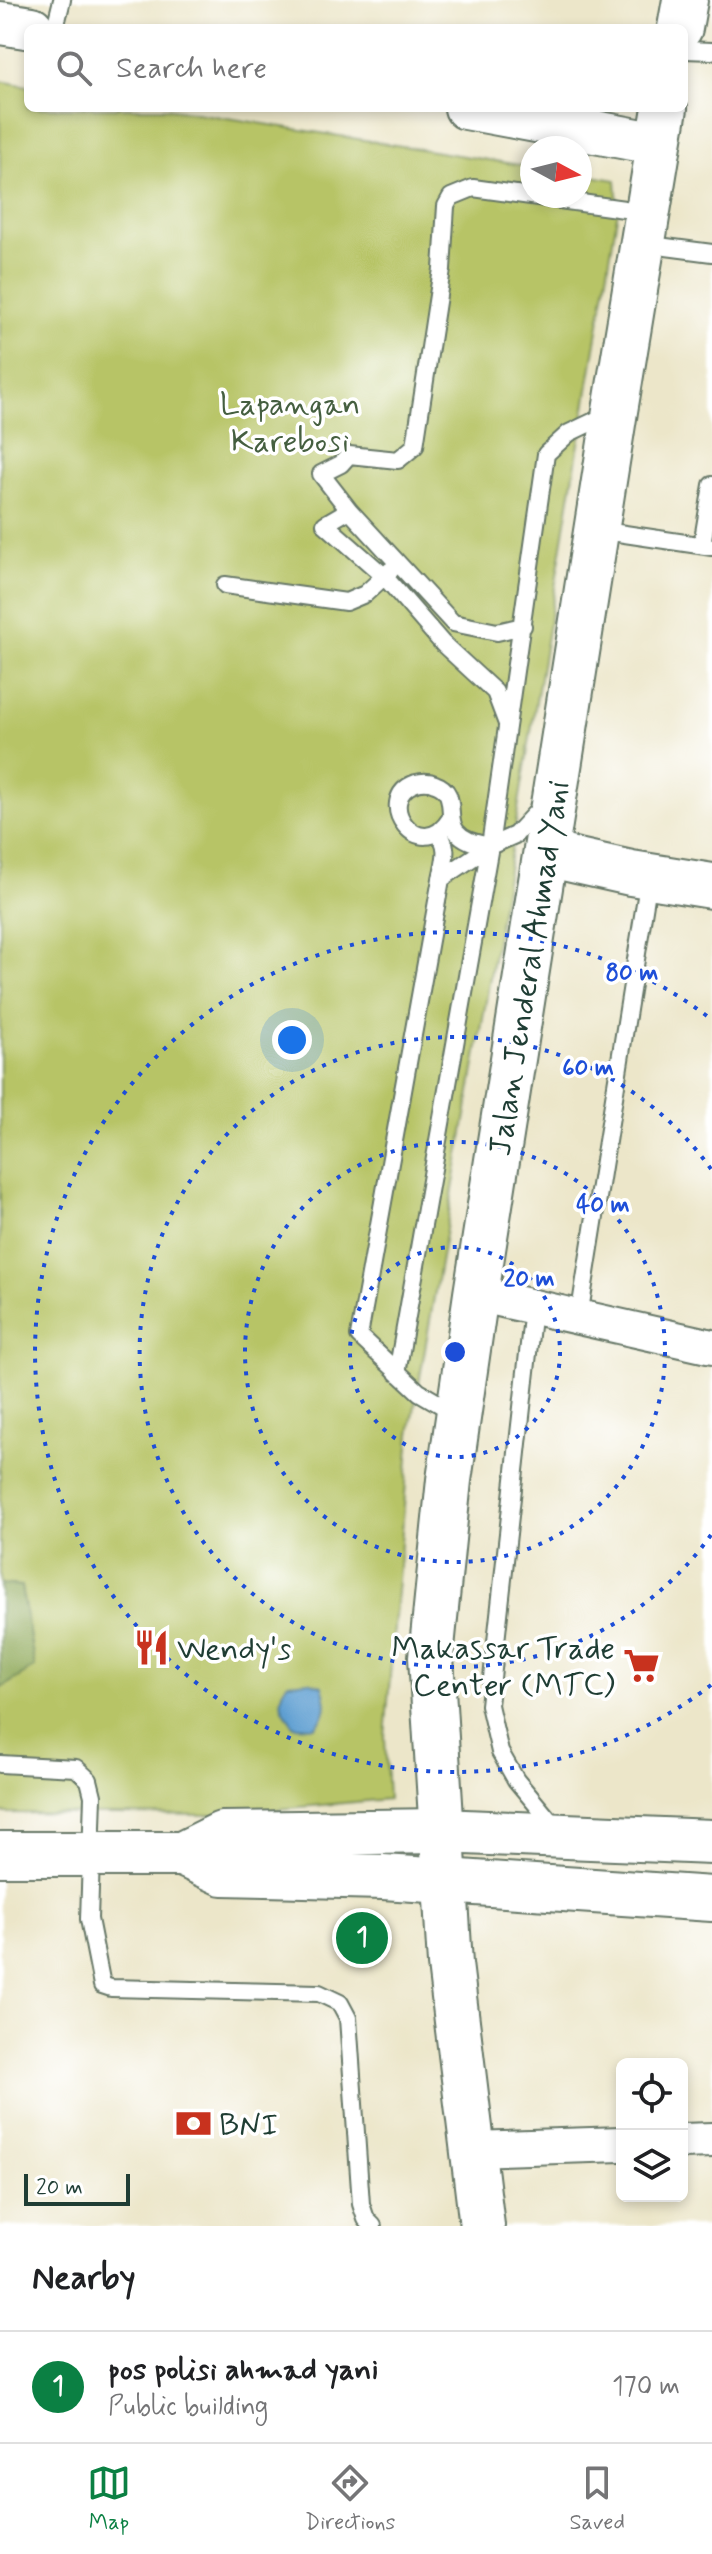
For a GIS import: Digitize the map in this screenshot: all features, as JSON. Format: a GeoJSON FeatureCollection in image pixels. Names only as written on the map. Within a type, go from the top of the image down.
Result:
{"type":"FeatureCollection","features":[{"type":"Feature","properties":{"kind":"main road"},"geometry":{"type":"LineString","coordinates":[[681,24],[685,0]]}},
{"type":"Feature","properties":{"kind":"main road","name":"Jalan Jenderal Ahmad Yani"},"geometry":{"type":"LineString","coordinates":[[482,2226],[450,1964],[431,1657],[458,1415],[476,1294],[662,126]]}},
{"type":"Feature","properties":{"kind":"main road"},"geometry":{"type":"LineString","coordinates":[[546,854],[712,886]]}},
{"type":"Feature","properties":{"kind":"main road"},"geometry":{"type":"LineString","coordinates":[[182,1854],[222,1834],[441,1831],[712,1842]]}},
{"type":"Feature","properties":{"kind":"main road"},"geometry":{"type":"LineString","coordinates":[[0,1854],[182,1854],[223,1873],[383,1877],[712,1899]]}},
{"type":"Feature","properties":{"kind":"street"},"geometry":{"type":"LineString","coordinates":[[0,23],[24,27]]}},
{"type":"Feature","properties":{"kind":"street"},"geometry":{"type":"LineString","coordinates":[[510,112],[662,126]]}},
{"type":"Feature","properties":{"kind":"street"},"geometry":{"type":"LineString","coordinates":[[476,1294],[712,1347]]}},
{"type":"Feature","properties":{"kind":"street"},"geometry":{"type":"LineString","coordinates":[[688,2141],[712,2140]]}},
{"type":"Feature","properties":{"kind":"street"},"geometry":{"type":"LineString","coordinates":[[472,2149],[616,2144]]}},
{"type":"Feature","properties":{"kind":"lane"},"geometry":{"type":"LineString","coordinates":[[56,24],[62,0]]}},
{"type":"Feature","properties":{"kind":"lane"},"geometry":{"type":"LineString","coordinates":[[688,50],[712,51]]}},
{"type":"Feature","properties":{"kind":"lane"},"geometry":{"type":"LineString","coordinates":[[523,626],[497,632],[453,623],[349,510],[321,474],[341,464],[349,455],[398,460],[415,446],[442,269],[446,206],[451,197],[473,188],[646,228],[712,253]]}},
{"type":"Feature","properties":{"kind":"lane"},"geometry":{"type":"LineString","coordinates":[[397,1373],[490,846],[546,454],[569,433],[615,411]]}},
{"type":"Feature","properties":{"kind":"lane"},"geometry":{"type":"LineString","coordinates":[[597,530],[707,546],[712,485]]}},
{"type":"Feature","properties":{"kind":"lane"},"geometry":{"type":"LineString","coordinates":[[349,510],[325,524],[384,576],[443,644],[495,692],[508,726]]}},
{"type":"Feature","properties":{"kind":"lane"},"geometry":{"type":"LineString","coordinates":[[225,585],[346,602],[365,594],[399,564]]}},
{"type":"Feature","properties":{"kind":"lane"},"geometry":{"type":"LineString","coordinates":[[423,781],[440,786],[451,801],[450,819],[437,833],[419,835],[404,825],[398,810],[399,802],[407,788],[423,781]]}},
{"type":"Feature","properties":{"kind":"lane"},"geometry":{"type":"LineString","coordinates":[[441,879],[490,846],[515,835],[556,791]]}},
{"type":"Feature","properties":{"kind":"lane"},"geometry":{"type":"LineString","coordinates":[[450,819],[456,831],[466,840],[490,846]]}},
{"type":"Feature","properties":{"kind":"lane"},"geometry":{"type":"LineString","coordinates":[[437,833],[444,839],[446,847],[359,1336],[419,1392],[458,1415]]}},
{"type":"Feature","properties":{"kind":"lane"},"geometry":{"type":"LineString","coordinates":[[579,1317],[649,876]]}},
{"type":"Feature","properties":{"kind":"lane"},"geometry":{"type":"LineString","coordinates":[[533,1308],[489,1705],[500,1752],[516,1780],[561,1835]]}},
{"type":"Feature","properties":{"kind":"lane"},"geometry":{"type":"LineString","coordinates":[[0,1764],[76,1768],[89,1780],[93,1796],[89,1919],[102,1985],[111,1988],[319,1993],[340,2003],[348,2018],[361,2204],[366,2219],[373,2226]]}},
{"type":"Feature","properties":{"kind":"green space","name":"Lapangan Karebosi"},"geometry":{"type":"Polygon","coordinates":[[[0,81],[24,85],[24,112],[191,112],[520,165],[520,208],[592,208],[592,176],[616,180],[618,210],[485,1007],[410,1434],[385,1737],[388,1799],[213,1815],[0,1813],[0,81]]]}},
{"type":"Feature","properties":{"kind":"green space"},"geometry":{"type":"Polygon","coordinates":[[[0,1584],[21,1586],[35,1667],[0,1689],[0,1584]]]}},
{"type":"Feature","properties":{"kind":"water"},"geometry":{"type":"Polygon","coordinates":[[[309,1681],[322,1686],[325,1713],[315,1727],[294,1726],[282,1706],[284,1690],[287,1683],[309,1681]]]}},
{"type":"Feature","properties":{"kind":"place","name":"Wendy's"},"geometry":{"type":"Point","coordinates":[151,1648]}},
{"type":"Feature","properties":{"kind":"place","name":"Makassar Trade Center (MTC)"},"geometry":{"type":"Point","coordinates":[641,1665]}},
{"type":"Feature","properties":{"kind":"place","name":"pos polisi ahmad yani"},"geometry":{"type":"Point","coordinates":[362,1938]}},
{"type":"Feature","properties":{"kind":"place","name":"BNI"},"geometry":{"type":"Point","coordinates":[193,2124]}}]}
